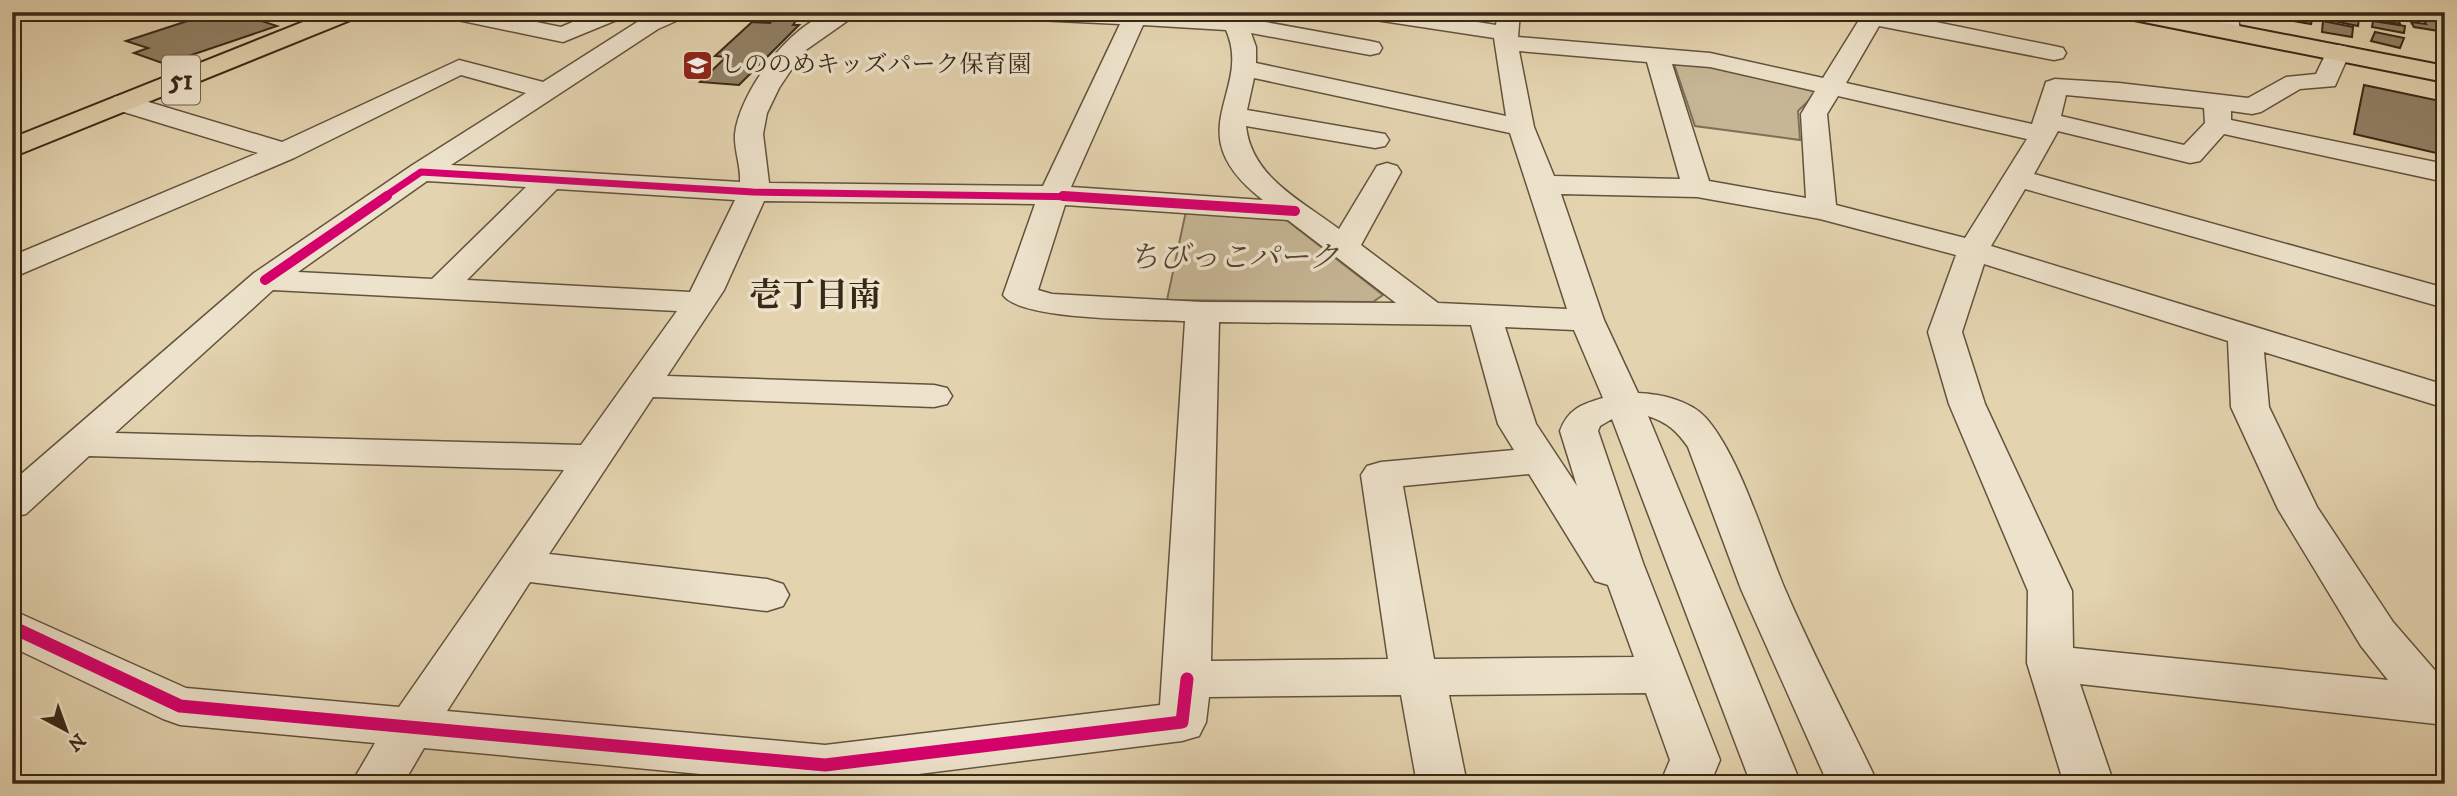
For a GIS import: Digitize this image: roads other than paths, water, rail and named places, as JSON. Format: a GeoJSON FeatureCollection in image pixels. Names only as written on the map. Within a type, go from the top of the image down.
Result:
{"type":"FeatureCollection","features":[{"type":"Feature","properties":{"kind":"main road","name":"51"},"geometry":{"type":"LineString","coordinates":[[12,148],[350,12]]}},
{"type":"Feature","properties":{"kind":"main road"},"geometry":{"type":"LineString","coordinates":[[2129,12],[2227,21],[2338,52],[2445,74]]}},
{"type":"Feature","properties":{"kind":"street"},"geometry":{"type":"LineString","coordinates":[[453,12],[563,35],[616,12]]}},
{"type":"Feature","properties":{"kind":"street"},"geometry":{"type":"LineString","coordinates":[[12,504],[265,280],[421,172],[650,24],[677,12]]}},
{"type":"Feature","properties":{"kind":"street"},"geometry":{"type":"LineString","coordinates":[[376,784],[519,566],[700,302],[753,192],[757,175],[750,149],[749,130],[758,102],[793,47],[849,12]]}},
{"type":"Feature","properties":{"kind":"street"},"geometry":{"type":"LineString","coordinates":[[1014,12],[1135,18],[1232,18],[1370,48]]}},
{"type":"Feature","properties":{"kind":"street"},"geometry":{"type":"LineString","coordinates":[[1369,12],[1507,29],[1657,56],[1710,60],[2190,155],[2218,114],[2252,106],[2295,82],[2326,82],[2338,52]]}},
{"type":"Feature","properties":{"kind":"street"},"geometry":{"type":"LineString","coordinates":[[1822,210],[1814,114],[1874,15],[2054,53]]}},
{"type":"Feature","properties":{"kind":"street"},"geometry":{"type":"LineString","coordinates":[[1135,18],[1053,195],[1020,295],[1050,304],[1202,313],[1430,313],[1587,320]]}},
{"type":"Feature","properties":{"kind":"street"},"geometry":{"type":"LineString","coordinates":[[1232,18],[1244,52],[1232,115],[1236,150],[1254,179],[1430,313]]}},
{"type":"Feature","properties":{"kind":"street"},"geometry":{"type":"LineString","coordinates":[[1507,29],[1521,127],[1587,320],[1776,784]]}},
{"type":"Feature","properties":{"kind":"street"},"geometry":{"type":"LineString","coordinates":[[1657,56],[1697,188]]}},
{"type":"Feature","properties":{"kind":"street"},"geometry":{"type":"LineString","coordinates":[[12,268],[284,152],[459,67],[547,91]]}},
{"type":"Feature","properties":{"kind":"street"},"geometry":{"type":"LineString","coordinates":[[1242,68],[1521,127]]}},
{"type":"Feature","properties":{"kind":"street"},"geometry":{"type":"LineString","coordinates":[[2089,784],[2050,663],[2050,591],[1967,404],[1945,332],[1973,250],[2044,128],[2055,86],[2119,91],[2445,173]]}},
{"type":"Feature","properties":{"kind":"street"},"geometry":{"type":"LineString","coordinates":[[123,103],[284,152]]}},
{"type":"Feature","properties":{"kind":"street"},"geometry":{"type":"LineString","coordinates":[[1232,115],[1375,141]]}},
{"type":"Feature","properties":{"kind":"street"},"geometry":{"type":"LineString","coordinates":[[421,172],[753,192],[1053,195],[1296,211]]}},
{"type":"Feature","properties":{"kind":"street"},"geometry":{"type":"LineString","coordinates":[[1344,248],[1387,172]]}},
{"type":"Feature","properties":{"kind":"street"},"geometry":{"type":"LineString","coordinates":[[2016,178],[2445,298]]}},
{"type":"Feature","properties":{"kind":"street"},"geometry":{"type":"LineString","coordinates":[[440,289],[550,180]]}},
{"type":"Feature","properties":{"kind":"street"},"geometry":{"type":"LineString","coordinates":[[1543,185],[1697,188],[1822,210],[1973,250],[2445,397]]}},
{"type":"Feature","properties":{"kind":"street"},"geometry":{"type":"LineString","coordinates":[[265,280],[700,302]]}},
{"type":"Feature","properties":{"kind":"street"},"geometry":{"type":"LineString","coordinates":[[12,627],[180,706],[825,765],[1182,722],[1187,679],[1202,313]]}},
{"type":"Feature","properties":{"kind":"street"},"geometry":{"type":"LineString","coordinates":[[1485,315],[1517,424],[1645,624]]}},
{"type":"Feature","properties":{"kind":"street"},"geometry":{"type":"LineString","coordinates":[[2245,335],[2249,407],[2298,509],[2377,634],[2440,705]]}},
{"type":"Feature","properties":{"kind":"street"},"geometry":{"type":"LineString","coordinates":[[643,386],[934,396]]}},
{"type":"Feature","properties":{"kind":"street"},"geometry":{"type":"LineString","coordinates":[[1685,784],[1695,760],[1579,432],[1583,420],[1596,412],[1623,404],[1652,405],[1676,413],[1691,424],[1707,446],[1763,589],[1853,784]]}},
{"type":"Feature","properties":{"kind":"street"},"geometry":{"type":"LineString","coordinates":[[80,444],[593,458]]}},
{"type":"Feature","properties":{"kind":"street"},"geometry":{"type":"LineString","coordinates":[[1442,784],[1427,699],[1414,677],[1381,475],[1540,460]]}},
{"type":"Feature","properties":{"kind":"street"},"geometry":{"type":"LineString","coordinates":[[519,566],[767,596]]}},
{"type":"Feature","properties":{"kind":"street"},"geometry":{"type":"LineString","coordinates":[[2050,663],[2440,705]]}},
{"type":"Feature","properties":{"kind":"street"},"geometry":{"type":"LineString","coordinates":[[1187,679],[1664,675]]}},
{"type":"Feature","properties":{"kind":"place","name":"しののめキッズパーク保育園"},"geometry":{"type":"Point","coordinates":[697,65]}},
{"type":"Feature","properties":{"kind":"district","name":"壱丁目南"},"geometry":{"type":"Point","coordinates":[815,296]}},
{"type":"Feature","properties":{"kind":"park label","name":"ちびっこパーク"},"geometry":{"type":"Point","coordinates":[1234,258]}}]}
